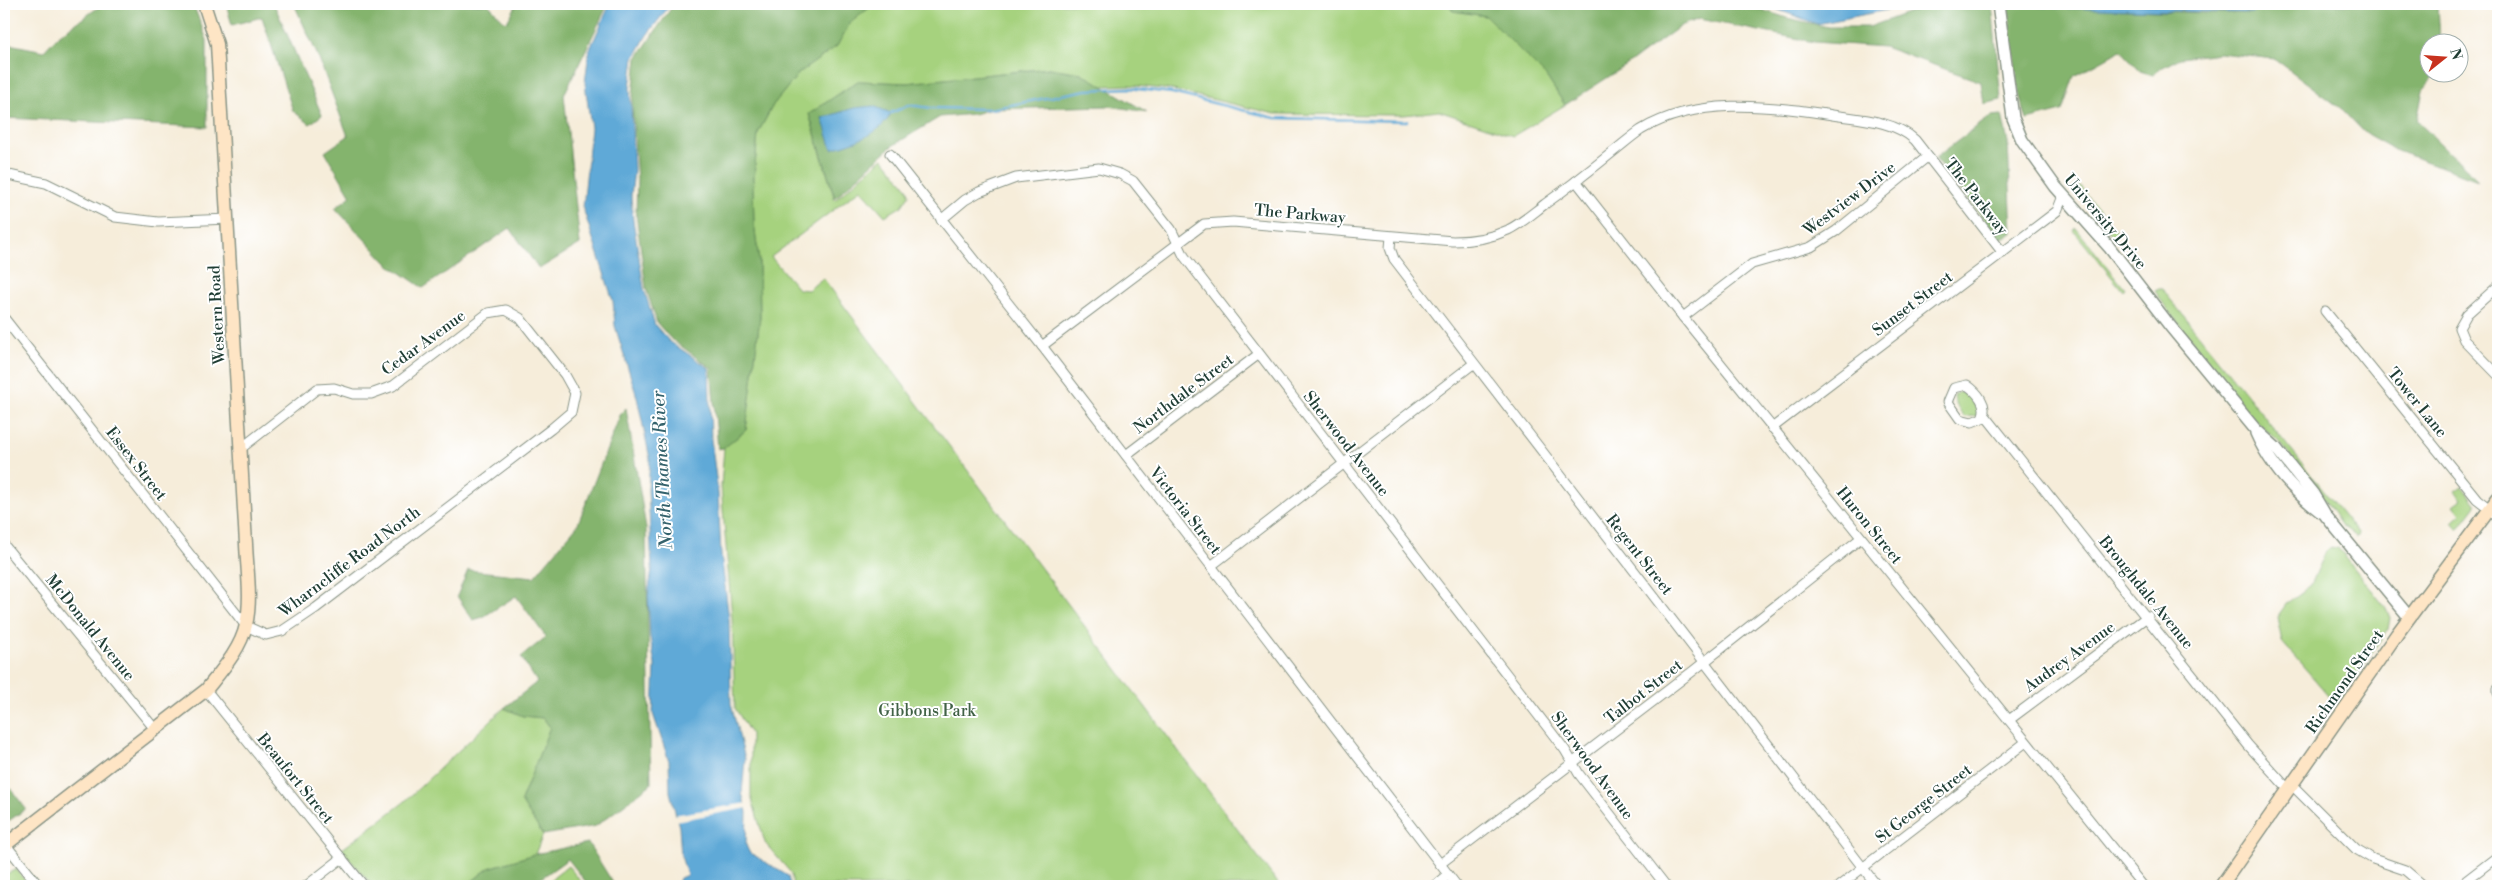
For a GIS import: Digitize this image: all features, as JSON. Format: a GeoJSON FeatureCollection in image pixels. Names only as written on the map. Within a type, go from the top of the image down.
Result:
{"type":"FeatureCollection","features":[{"type":"Feature","properties":{"kind":"main road","name":"Western Road"},"geometry":{"type":"LineString","coordinates":[[204,4],[217,44],[249,608],[246,626]]}},
{"type":"Feature","properties":{"kind":"main road","name":"Richmond Street"},"geometry":{"type":"LineString","coordinates":[[2221,886],[2409,617],[2494,512],[2498,498]]}},
{"type":"Feature","properties":{"kind":"main road"},"geometry":{"type":"LineString","coordinates":[[5,846],[154,728],[206,690],[224,667],[246,626]]}},
{"type":"Feature","properties":{"kind":"street","name":"University Drive"},"geometry":{"type":"LineString","coordinates":[[1998,4],[2013,118],[2022,140],[2063,196],[2109,247],[2170,326],[2255,429],[2264,452],[2299,495],[2326,516],[2409,617]]}},
{"type":"Feature","properties":{"kind":"street","name":"The Parkway"},"geometry":{"type":"LineString","coordinates":[[1042,346],[1198,227],[1217,222],[1453,242],[1468,241],[1496,234],[1521,222],[1641,130],[1668,118],[1694,110],[1724,106],[1758,107],[1821,114],[1883,124],[1907,133],[2003,253]]}},
{"type":"Feature","properties":{"kind":"street","name":"Victoria Street"},"geometry":{"type":"LineString","coordinates":[[890,154],[1042,346],[1457,886]]}},
{"type":"Feature","properties":{"kind":"street","name":"Westview Drive"},"geometry":{"type":"LineString","coordinates":[[1683,317],[1752,264],[1811,247],[1836,231],[1928,157]]}},
{"type":"Feature","properties":{"kind":"street","name":"Sherwood Avenue"},"geometry":{"type":"LineString","coordinates":[[941,220],[965,200],[979,192],[1016,178],[1100,168],[1120,174],[1133,181],[1170,229],[1184,256],[1565,750],[1666,886]]}},
{"type":"Feature","properties":{"kind":"street"},"geometry":{"type":"LineString","coordinates":[[4,174],[23,176],[46,183],[115,217],[158,222],[228,219]]}},
{"type":"Feature","properties":{"kind":"street","name":"Huron Street"},"geometry":{"type":"LineString","coordinates":[[1578,180],[1683,317],[2143,886]]}},
{"type":"Feature","properties":{"kind":"street","name":"Sunset Street"},"geometry":{"type":"LineString","coordinates":[[1772,428],[2057,211],[2063,196]]}},
{"type":"Feature","properties":{"kind":"street","name":"Regent Street"},"geometry":{"type":"LineString","coordinates":[[1391,236],[1390,248],[1394,259],[1877,886]]}},
{"type":"Feature","properties":{"kind":"street"},"geometry":{"type":"LineString","coordinates":[[2498,286],[2467,314],[2458,328],[2464,340],[2498,375]]}},
{"type":"Feature","properties":{"kind":"street","name":"Cedar Avenue"},"geometry":{"type":"LineString","coordinates":[[239,450],[317,389],[334,388],[353,394],[371,394],[393,386],[488,313],[506,310],[520,318],[565,375],[574,393]]}},
{"type":"Feature","properties":{"kind":"street","name":"Tower Lane"},"geometry":{"type":"LineString","coordinates":[[2324,311],[2478,499],[2494,512]]}},
{"type":"Feature","properties":{"kind":"street","name":"Essex Street"},"geometry":{"type":"LineString","coordinates":[[4,318],[246,626]]}},
{"type":"Feature","properties":{"kind":"street","name":"Northdale Street"},"geometry":{"type":"LineString","coordinates":[[1126,455],[1259,354]]}},
{"type":"Feature","properties":{"kind":"street"},"geometry":{"type":"LineString","coordinates":[[1211,566],[1473,364]]}},
{"type":"Feature","properties":{"kind":"street","name":"Broughdale Avenue"},"geometry":{"type":"LineString","coordinates":[[1984,414],[1978,421],[1963,421],[1948,402],[1950,392],[1958,386],[1967,385],[1981,399],[1984,414],[2148,616],[2248,745],[2289,787],[2356,849],[2373,859],[2405,870],[2424,886]]}},
{"type":"Feature","properties":{"kind":"street","name":"Wharncliffe Road North"},"geometry":{"type":"LineString","coordinates":[[246,626],[266,636],[282,631],[316,608],[551,429],[571,412],[574,393]]}},
{"type":"Feature","properties":{"kind":"street","name":"Talbot Street"},"geometry":{"type":"LineString","coordinates":[[1440,864],[1704,662],[1861,538]]}},
{"type":"Feature","properties":{"kind":"street","name":"McDonald Avenue"},"geometry":{"type":"LineString","coordinates":[[4,544],[154,728]]}},
{"type":"Feature","properties":{"kind":"street","name":"Audrey Avenue"},"geometry":{"type":"LineString","coordinates":[[2009,720],[2148,616]]}},
{"type":"Feature","properties":{"kind":"street"},"geometry":{"type":"LineString","coordinates":[[2498,689],[2498,694]]}},
{"type":"Feature","properties":{"kind":"street","name":"Beaufort Street"},"geometry":{"type":"LineString","coordinates":[[206,690],[364,886]]}},
{"type":"Feature","properties":{"kind":"street","name":"St George Street"},"geometry":{"type":"LineString","coordinates":[[1839,886],[2026,742]]}},
{"type":"Feature","properties":{"kind":"street"},"geometry":{"type":"LineString","coordinates":[[5,846],[39,886]]}},
{"type":"Feature","properties":{"kind":"street"},"geometry":{"type":"LineString","coordinates":[[2459,886],[2498,856]]}},
{"type":"Feature","properties":{"kind":"street"},"geometry":{"type":"LineString","coordinates":[[306,886],[342,858]]}},
{"type":"Feature","properties":{"kind":"street"},"geometry":{"type":"LineString","coordinates":[[1435,886],[1448,875]]}},
{"type":"Feature","properties":{"kind":"green space"},"geometry":{"type":"Polygon","coordinates":[[[103,4],[193,4],[207,40],[207,127],[4,118],[4,43],[44,51],[58,36],[103,4]]]}},
{"type":"Feature","properties":{"kind":"green space"},"geometry":{"type":"Polygon","coordinates":[[[226,4],[274,4],[322,115],[310,124],[293,111],[262,17],[232,25],[226,4]]]}},
{"type":"Feature","properties":{"kind":"green space"},"geometry":{"type":"Polygon","coordinates":[[[294,4],[488,4],[507,22],[517,4],[608,4],[564,95],[580,244],[539,269],[510,228],[423,288],[388,264],[335,208],[351,196],[325,152],[348,136],[317,54],[294,4]]]}},
{"type":"Feature","properties":{"kind":"green space"},"geometry":{"type":"Polygon","coordinates":[[[674,4],[874,4],[850,23],[837,46],[799,73],[773,105],[758,133],[753,187],[754,223],[759,261],[760,317],[746,430],[724,448],[718,449],[711,368],[670,338],[657,323],[646,288],[636,214],[637,179],[632,105],[637,58],[674,4]]]}},
{"type":"Feature","properties":{"kind":"green space","name":"Gibbons Park"},"geometry":{"type":"Polygon","coordinates":[[[874,4],[1449,4],[1453,11],[1486,16],[1546,76],[1565,105],[1513,136],[1439,111],[1404,115],[1275,114],[1173,90],[1129,85],[1102,86],[1081,73],[1049,68],[907,83],[858,81],[809,114],[835,200],[883,158],[908,189],[909,195],[902,206],[885,216],[861,189],[771,257],[798,289],[808,290],[823,278],[1280,886],[793,886],[791,873],[765,843],[751,796],[751,734],[735,708],[732,618],[721,486],[724,448],[746,430],[760,317],[759,261],[754,223],[753,187],[758,133],[773,105],[799,73],[837,46],[850,23],[874,4]]]}},
{"type":"Feature","properties":{"kind":"green space"},"geometry":{"type":"Polygon","coordinates":[[[1449,4],[1744,4],[1787,18],[1828,27],[1869,27],[1932,4],[1992,4],[2001,100],[1984,104],[1981,82],[1884,47],[1814,42],[1699,19],[1682,25],[1627,65],[1565,105],[1546,76],[1486,16],[1453,11],[1449,4]]]}},
{"type":"Feature","properties":{"kind":"green space"},"geometry":{"type":"Polygon","coordinates":[[[2279,4],[2438,4],[2439,32],[2420,32],[2420,82],[2430,82],[2423,90],[2417,121],[2478,180],[2397,151],[2365,133],[2343,110],[2275,59],[2219,53],[2180,58],[2153,75],[2140,71],[2121,50],[2074,76],[2062,111],[2027,120],[2019,94],[2008,5],[2204,13],[2253,13],[2279,4]]]}},
{"type":"Feature","properties":{"kind":"green space"},"geometry":{"type":"Polygon","coordinates":[[[1050,68],[1081,73],[1147,112],[1109,106],[991,109],[974,114],[940,117],[892,146],[835,198],[809,114],[858,81],[907,83],[1050,68]]]}},
{"type":"Feature","properties":{"kind":"green space"},"geometry":{"type":"Polygon","coordinates":[[[2002,115],[2008,143],[2012,233],[2000,239],[1935,158],[1991,116],[2002,115]]]}},
{"type":"Feature","properties":{"kind":"green space"},"geometry":{"type":"Polygon","coordinates":[[[2079,185],[2118,233],[2113,237],[2074,188],[2079,185]]]}},
{"type":"Feature","properties":{"kind":"green space"},"geometry":{"type":"Polygon","coordinates":[[[2076,228],[2125,289],[2123,291],[2074,231],[2076,228]]]}},
{"type":"Feature","properties":{"kind":"green space"},"geometry":{"type":"Polygon","coordinates":[[[2162,289],[2359,535],[2357,537],[2341,525],[2324,498],[2278,441],[2251,416],[2165,306],[2155,291],[2162,289]]]}},
{"type":"Feature","properties":{"kind":"green space"},"geometry":{"type":"Polygon","coordinates":[[[1959,392],[1967,393],[1979,412],[1976,416],[1964,417],[1955,403],[1954,396],[1959,392]]]}},
{"type":"Feature","properties":{"kind":"green space"},"geometry":{"type":"Polygon","coordinates":[[[626,408],[646,528],[651,784],[596,826],[543,835],[521,801],[550,727],[543,718],[523,716],[504,708],[537,682],[521,657],[546,637],[516,596],[483,617],[473,620],[457,596],[468,570],[534,577],[577,526],[621,413],[626,408]]]}},
{"type":"Feature","properties":{"kind":"green space"},"geometry":{"type":"Polygon","coordinates":[[[2462,486],[2476,505],[2458,529],[2452,522],[2461,514],[2454,505],[2462,499],[2455,491],[2462,486]]]}},
{"type":"Feature","properties":{"kind":"green space"},"geometry":{"type":"Polygon","coordinates":[[[2331,547],[2338,548],[2386,608],[2390,618],[2388,629],[2339,704],[2336,704],[2282,642],[2277,617],[2287,603],[2311,585],[2326,551],[2331,547]]]}},
{"type":"Feature","properties":{"kind":"green space"},"geometry":{"type":"Polygon","coordinates":[[[504,708],[523,716],[543,718],[550,727],[521,801],[543,835],[535,854],[489,868],[466,886],[373,886],[341,850],[403,803],[504,708]]]}},
{"type":"Feature","properties":{"kind":"green space"},"geometry":{"type":"Polygon","coordinates":[[[4,780],[26,809],[4,824],[4,780]]]}},
{"type":"Feature","properties":{"kind":"green space"},"geometry":{"type":"Polygon","coordinates":[[[588,843],[615,886],[589,886],[568,859],[530,886],[466,886],[489,868],[535,854],[588,843]]]}},
{"type":"Feature","properties":{"kind":"green space"},"geometry":{"type":"Polygon","coordinates":[[[568,866],[585,886],[543,886],[568,866]]]}},
{"type":"Feature","properties":{"kind":"green space"},"geometry":{"type":"Polygon","coordinates":[[[17,869],[30,886],[7,886],[4,875],[17,869]]]}},
{"type":"Feature","properties":{"kind":"water","name":"North Thames River"},"geometry":{"type":"Polygon","coordinates":[[[610,4],[671,4],[647,35],[634,58],[630,87],[634,170],[631,196],[633,220],[644,289],[655,325],[669,341],[709,368],[711,439],[718,493],[721,554],[729,619],[731,704],[745,759],[742,793],[747,812],[746,845],[749,852],[788,876],[790,886],[677,886],[680,878],[687,875],[681,856],[679,827],[670,792],[669,761],[653,714],[655,665],[650,637],[648,595],[652,569],[648,489],[650,459],[637,397],[615,326],[613,301],[583,208],[591,128],[585,83],[589,51],[610,4]]]}},
{"type":"Feature","properties":{"kind":"water"},"geometry":{"type":"Polygon","coordinates":[[[1762,4],[1917,4],[1817,24],[1762,4]]]}},
{"type":"Feature","properties":{"kind":"water"},"geometry":{"type":"Polygon","coordinates":[[[2005,4],[2278,4],[2253,13],[2056,8],[2005,4]]]}},
{"type":"Feature","properties":{"kind":"water"},"geometry":{"type":"Polygon","coordinates":[[[873,106],[891,113],[881,127],[858,141],[832,149],[822,118],[854,108],[873,106]]]}},
{"type":"Feature","properties":{"kind":"pier"},"geometry":{"type":"Polygon","coordinates":[[[747,803],[748,808],[675,821],[673,815],[747,803]]]}},
{"type":"Feature","properties":{"kind":"waterway"},"geometry":{"type":"LineString","coordinates":[[891,113],[909,105],[931,108],[991,109],[1086,90],[1129,88],[1172,93],[1275,118],[1407,121]]}}]}
